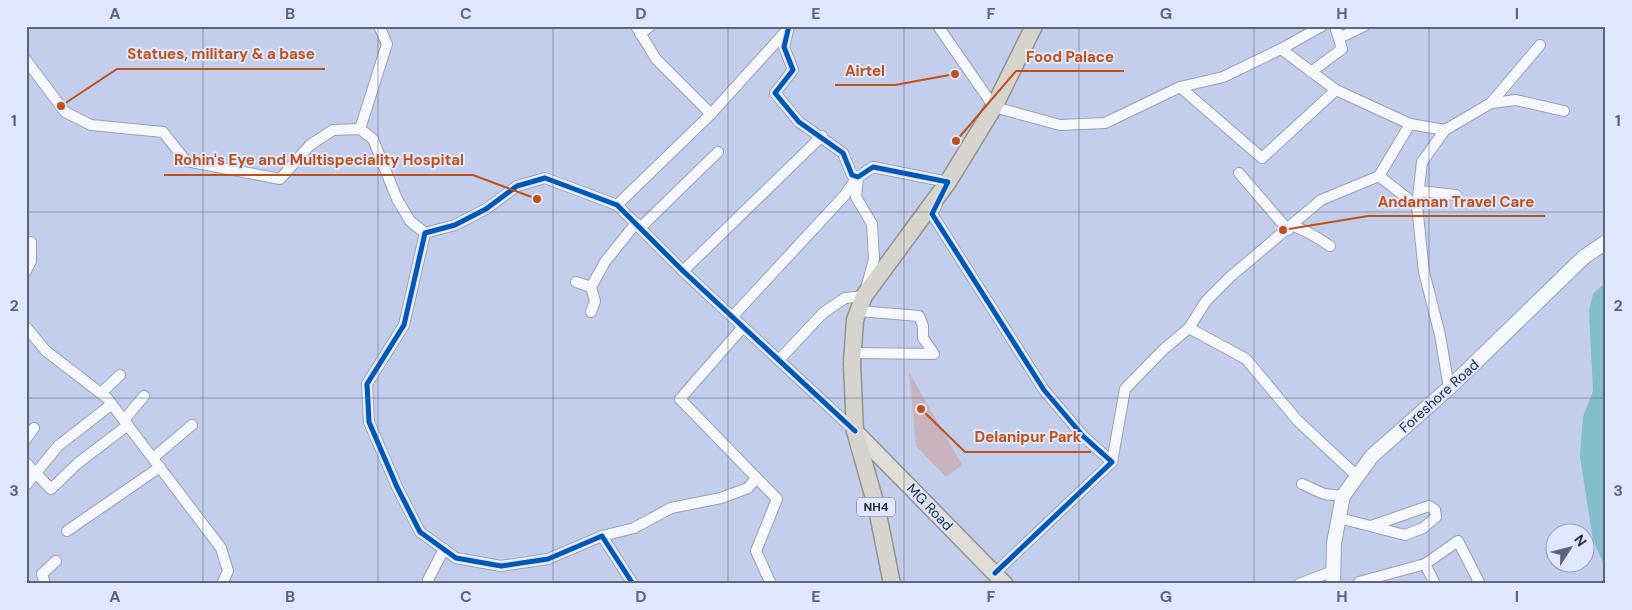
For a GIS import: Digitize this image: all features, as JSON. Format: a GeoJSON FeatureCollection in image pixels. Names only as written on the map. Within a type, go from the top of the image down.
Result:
{"type":"FeatureCollection","features":[{"type":"Feature","properties":{"kind":"highway","name":"NH4"},"geometry":{"type":"LineString","coordinates":[[892,584],[877,509],[855,431],[853,353],[855,320],[864,296],[948,182],[994,107],[1034,26]]}},
{"type":"Feature","properties":{"kind":"main road","name":"Foreshore Road"},"geometry":{"type":"LineString","coordinates":[[1333,577],[1334,543],[1344,496],[1372,456],[1449,388],[1584,257],[1606,242]]}},
{"type":"Feature","properties":{"kind":"main road","name":"MG Road"},"geometry":{"type":"LineString","coordinates":[[855,431],[1005,584]]}},
{"type":"Feature","properties":{"kind":"street"},"geometry":{"type":"LineString","coordinates":[[360,129],[387,44],[379,26]]}},
{"type":"Feature","properties":{"kind":"street"},"geometry":{"type":"LineString","coordinates":[[650,26],[638,30],[656,59],[712,114]]}},
{"type":"Feature","properties":{"kind":"street"},"geometry":{"type":"LineString","coordinates":[[938,26],[994,107],[1060,125],[1104,123],[1180,87],[1222,77],[1281,50],[1322,26]]}},
{"type":"Feature","properties":{"kind":"street"},"geometry":{"type":"LineString","coordinates":[[1311,72],[1342,50],[1335,26]]}},
{"type":"Feature","properties":{"kind":"street"},"geometry":{"type":"LineString","coordinates":[[1339,38],[1364,26]]}},
{"type":"Feature","properties":{"kind":"street"},"geometry":{"type":"LineString","coordinates":[[617,205],[712,114],[790,27]]}},
{"type":"Feature","properties":{"kind":"street"},"geometry":{"type":"LineString","coordinates":[[790,27],[784,47],[793,70],[775,93],[799,122],[822,136],[843,153],[852,175],[858,177]]}},
{"type":"Feature","properties":{"kind":"street"},"geometry":{"type":"LineString","coordinates":[[1449,388],[1440,335],[1424,272],[1417,206],[1422,162],[1445,130],[1491,102],[1540,45]]}},
{"type":"Feature","properties":{"kind":"street"},"geometry":{"type":"LineString","coordinates":[[1281,50],[1336,90],[1410,124],[1445,130]]}},
{"type":"Feature","properties":{"kind":"street"},"geometry":{"type":"LineString","coordinates":[[26,60],[65,112],[91,125],[163,132],[186,161],[280,179],[310,145],[333,130],[360,129],[372,139],[397,199],[410,221],[425,233]]}},
{"type":"Feature","properties":{"kind":"street"},"geometry":{"type":"LineString","coordinates":[[1180,87],[1262,158],[1336,90]]}},
{"type":"Feature","properties":{"kind":"street"},"geometry":{"type":"LineString","coordinates":[[1491,102],[1516,100],[1564,111]]}},
{"type":"Feature","properties":{"kind":"street"},"geometry":{"type":"LineString","coordinates":[[994,572],[1112,462],[1124,389],[1164,349],[1190,328],[1212,295],[1230,277],[1322,200],[1379,176],[1410,124]]}},
{"type":"Feature","properties":{"kind":"street"},"geometry":{"type":"LineString","coordinates":[[683,271],[822,136]]}},
{"type":"Feature","properties":{"kind":"street"},"geometry":{"type":"LineString","coordinates":[[590,287],[605,262],[638,225],[718,152]]}},
{"type":"Feature","properties":{"kind":"street"},"geometry":{"type":"LineString","coordinates":[[733,316],[844,196],[858,177],[873,167],[948,182],[932,214],[1044,390],[1083,436],[1112,462]]}},
{"type":"Feature","properties":{"kind":"street"},"geometry":{"type":"LineString","coordinates":[[1239,173],[1290,228]]}},
{"type":"Feature","properties":{"kind":"street"},"geometry":{"type":"LineString","coordinates":[[1379,176],[1417,206]]}},
{"type":"Feature","properties":{"kind":"street"},"geometry":{"type":"LineString","coordinates":[[779,360],[824,313],[845,298],[864,296],[874,259],[872,224],[856,197],[858,177]]}},
{"type":"Feature","properties":{"kind":"street"},"geometry":{"type":"LineString","coordinates":[[425,233],[455,225],[486,209],[517,186],[545,178],[617,205],[683,271],[855,431]]}},
{"type":"Feature","properties":{"kind":"street"},"geometry":{"type":"LineString","coordinates":[[1419,191],[1456,195]]}},
{"type":"Feature","properties":{"kind":"street"},"geometry":{"type":"LineString","coordinates":[[1290,228],[1299,227],[1314,238],[1330,246]]}},
{"type":"Feature","properties":{"kind":"street"},"geometry":{"type":"LineString","coordinates":[[425,233],[404,325],[368,384],[369,422],[397,487],[420,532],[456,558],[501,566],[548,558],[602,536],[634,528],[671,508],[721,498],[748,488],[756,478]]}},
{"type":"Feature","properties":{"kind":"street"},"geometry":{"type":"LineString","coordinates":[[26,271],[31,261],[32,242]]}},
{"type":"Feature","properties":{"kind":"street"},"geometry":{"type":"LineString","coordinates":[[576,282],[590,287]]}},
{"type":"Feature","properties":{"kind":"street"},"geometry":{"type":"LineString","coordinates":[[590,287],[595,301],[591,312]]}},
{"type":"Feature","properties":{"kind":"street"},"geometry":{"type":"LineString","coordinates":[[853,353],[934,354],[923,338],[923,326],[919,316],[858,311]]}},
{"type":"Feature","properties":{"kind":"street"},"geometry":{"type":"LineString","coordinates":[[26,327],[46,351],[101,393],[126,422],[221,548],[228,571],[222,584]]}},
{"type":"Feature","properties":{"kind":"street"},"geometry":{"type":"LineString","coordinates":[[743,327],[680,399],[776,499],[756,551],[770,584]]}},
{"type":"Feature","properties":{"kind":"street"},"geometry":{"type":"LineString","coordinates":[[1190,328],[1246,359],[1297,420],[1357,476]]}},
{"type":"Feature","properties":{"kind":"street"},"geometry":{"type":"LineString","coordinates":[[101,393],[120,375]]}},
{"type":"Feature","properties":{"kind":"street"},"geometry":{"type":"LineString","coordinates":[[26,463],[51,489],[126,422],[144,396]]}},
{"type":"Feature","properties":{"kind":"street"},"geometry":{"type":"LineString","coordinates":[[26,485],[37,474],[58,446],[112,404]]}},
{"type":"Feature","properties":{"kind":"street"},"geometry":{"type":"LineString","coordinates":[[153,458],[192,426]]}},
{"type":"Feature","properties":{"kind":"street"},"geometry":{"type":"LineString","coordinates":[[26,438],[34,428]]}},
{"type":"Feature","properties":{"kind":"street"},"geometry":{"type":"LineString","coordinates":[[66,531],[160,467]]}},
{"type":"Feature","properties":{"kind":"street"},"geometry":{"type":"LineString","coordinates":[[1302,484],[1324,494],[1344,496]]}},
{"type":"Feature","properties":{"kind":"street"},"geometry":{"type":"LineString","coordinates":[[1339,518],[1405,535],[1423,528],[1436,517],[1435,510],[1429,506],[1372,526]]}},
{"type":"Feature","properties":{"kind":"street"},"geometry":{"type":"LineString","coordinates":[[602,536],[633,584]]}},
{"type":"Feature","properties":{"kind":"street"},"geometry":{"type":"LineString","coordinates":[[1360,584],[1359,582],[1425,564],[1458,541],[1480,584]]}},
{"type":"Feature","properties":{"kind":"street"},"geometry":{"type":"LineString","coordinates":[[428,580],[444,549]]}},
{"type":"Feature","properties":{"kind":"street"},"geometry":{"type":"LineString","coordinates":[[45,584],[42,574],[56,561]]}},
{"type":"Feature","properties":{"kind":"street"},"geometry":{"type":"LineString","coordinates":[[1425,564],[1435,584]]}},
{"type":"Feature","properties":{"kind":"street"},"geometry":{"type":"LineString","coordinates":[[1299,584],[1333,577]]}},
{"type":"Feature","properties":{"kind":"shaded area"},"geometry":{"type":"Polygon","coordinates":[[[1606,282],[1606,569],[1594,542],[1594,522],[1590,522],[1580,457],[1583,417],[1593,391],[1589,311],[1593,294],[1606,282]]]}},
{"type":"Feature","properties":{"kind":"shaded area"},"geometry":{"type":"Polygon","coordinates":[[[909,372],[962,465],[946,477],[916,446],[909,372]]]}},
{"type":"Feature","properties":{"kind":"cycle path"},"geometry":{"type":"LineString","coordinates":[[789,26],[784,47],[793,70],[775,93],[799,122],[843,153],[852,175],[858,177],[873,167],[948,182],[932,214],[1044,390],[1083,436],[1112,462],[995,573]]}},
{"type":"Feature","properties":{"kind":"cycle path"},"geometry":{"type":"LineString","coordinates":[[633,584],[602,536],[548,559],[501,566],[456,558],[420,532],[397,487],[369,422],[367,384],[404,325],[425,233],[455,225],[486,209],[517,186],[545,178],[617,205],[683,271],[855,431]]}},
{"type":"Feature","properties":{"kind":"place","name":"Airtel"},"geometry":{"type":"Point","coordinates":[955,74]}},
{"type":"Feature","properties":{"kind":"place","name":"Statues, military & a base"},"geometry":{"type":"Point","coordinates":[61,106]}},
{"type":"Feature","properties":{"kind":"place","name":"Food Palace"},"geometry":{"type":"Point","coordinates":[956,141]}},
{"type":"Feature","properties":{"kind":"place","name":"Rohin's Eye and Multispeciality Hospital"},"geometry":{"type":"Point","coordinates":[537,199]}},
{"type":"Feature","properties":{"kind":"place","name":"Andaman Travel Care"},"geometry":{"type":"Point","coordinates":[1283,230]}},
{"type":"Feature","properties":{"kind":"place","name":"Delanipur Park"},"geometry":{"type":"Point","coordinates":[921,409]}}]}
